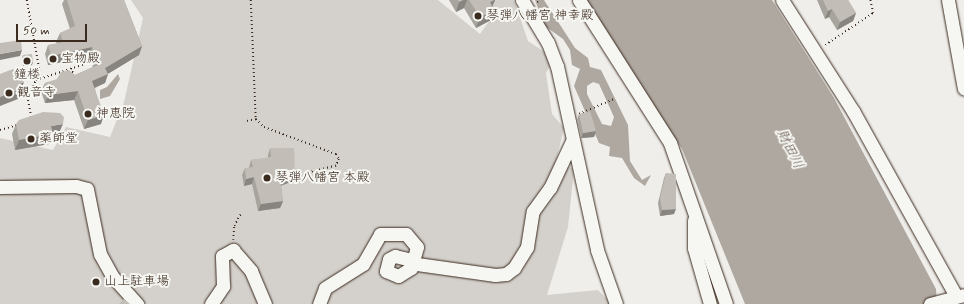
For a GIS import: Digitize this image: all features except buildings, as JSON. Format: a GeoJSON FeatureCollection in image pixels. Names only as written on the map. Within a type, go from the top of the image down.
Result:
{"type":"FeatureCollection","features":[{"type":"Feature","properties":{"kind":"street"},"geometry":{"type":"LineString","coordinates":[[522,0],[548,43],[557,66],[572,141],[597,250],[616,304]]}},
{"type":"Feature","properties":{"kind":"street"},"geometry":{"type":"LineString","coordinates":[[579,0],[670,144],[694,208],[726,304]]}},
{"type":"Feature","properties":{"kind":"street"},"geometry":{"type":"LineString","coordinates":[[782,0],[815,51],[957,299],[930,304]]}},
{"type":"Feature","properties":{"kind":"street"},"geometry":{"type":"LineString","coordinates":[[948,0],[961,54],[964,89]]}},
{"type":"Feature","properties":{"kind":"street"},"geometry":{"type":"LineString","coordinates":[[319,304],[325,288],[363,264],[380,234],[406,234],[417,247],[411,268],[398,276],[386,271],[389,258],[395,256],[412,262],[495,275],[506,274],[514,268],[527,247],[533,211],[550,188],[572,141]]}},
{"type":"Feature","properties":{"kind":"street"},"geometry":{"type":"LineString","coordinates":[[0,187],[76,186],[87,189],[100,254],[112,276],[137,304]]}},
{"type":"Feature","properties":{"kind":"street"},"geometry":{"type":"LineString","coordinates":[[694,208],[694,248],[710,304]]}},
{"type":"Feature","properties":{"kind":"street"},"geometry":{"type":"LineString","coordinates":[[211,304],[223,286],[222,256],[237,251],[265,304]]}},
{"type":"Feature","properties":{"kind":"path"},"geometry":{"type":"LineString","coordinates":[[27,0],[41,78]]}},
{"type":"Feature","properties":{"kind":"path"},"geometry":{"type":"LineString","coordinates":[[252,0],[256,119],[264,127],[336,154],[339,159],[336,166],[304,174]]}},
{"type":"Feature","properties":{"kind":"path"},"geometry":{"type":"LineString","coordinates":[[815,51],[873,13],[870,0]]}},
{"type":"Feature","properties":{"kind":"path"},"geometry":{"type":"LineString","coordinates":[[32,119],[27,97],[36,80],[85,64]]}},
{"type":"Feature","properties":{"kind":"path"},"geometry":{"type":"LineString","coordinates":[[71,68],[76,80]]}},
{"type":"Feature","properties":{"kind":"path"},"geometry":{"type":"LineString","coordinates":[[12,76],[30,72],[36,80]]}},
{"type":"Feature","properties":{"kind":"path"},"geometry":{"type":"LineString","coordinates":[[585,112],[616,98]]}},
{"type":"Feature","properties":{"kind":"path"},"geometry":{"type":"LineString","coordinates":[[26,122],[36,119]]}},
{"type":"Feature","properties":{"kind":"path"},"geometry":{"type":"LineString","coordinates":[[248,121],[256,119]]}},
{"type":"Feature","properties":{"kind":"path"},"geometry":{"type":"LineString","coordinates":[[0,130],[20,124]]}},
{"type":"Feature","properties":{"kind":"path"},"geometry":{"type":"LineString","coordinates":[[237,251],[232,241],[234,226],[240,215]]}},
{"type":"Feature","properties":{"kind":"shaded area"},"geometry":{"type":"Polygon","coordinates":[[[131,0],[438,0],[480,34],[495,13],[489,0],[514,0],[528,41],[546,53],[551,64],[546,73],[552,114],[564,128],[556,161],[574,169],[568,227],[547,295],[598,290],[612,304],[0,304],[0,138],[53,150],[66,127],[110,137],[124,102],[143,18],[131,0]]]}},
{"type":"Feature","properties":{"kind":"water"},"geometry":{"type":"Polygon","coordinates":[[[535,0],[544,0],[575,48],[588,58],[590,67],[601,70],[628,125],[630,161],[642,180],[651,175],[645,186],[634,178],[622,158],[609,156],[610,147],[599,143],[574,86],[580,69],[572,65],[570,50],[563,39],[545,26],[535,0]],[[593,82],[587,86],[587,94],[602,124],[611,126],[614,117],[599,84],[593,82]]]}},
{"type":"Feature","properties":{"kind":"water","name":"財田川"},"geometry":{"type":"Polygon","coordinates":[[[586,0],[772,0],[834,98],[936,289],[937,304],[745,304],[682,149],[586,0]]]}},
{"type":"Feature","properties":{"kind":"water"},"geometry":{"type":"Polygon","coordinates":[[[118,74],[120,79],[110,96],[100,99],[100,90],[107,87],[118,74]]]}},
{"type":"Feature","properties":{"kind":"place","name":"琴弾八幡宮 神幸殿"},"geometry":{"type":"Point","coordinates":[478,16]}},
{"type":"Feature","properties":{"kind":"place","name":"宝物殿"},"geometry":{"type":"Point","coordinates":[53,59]}},
{"type":"Feature","properties":{"kind":"place","name":"鐘楼"},"geometry":{"type":"Point","coordinates":[27,61]}},
{"type":"Feature","properties":{"kind":"place","name":"観音寺"},"geometry":{"type":"Point","coordinates":[9,93]}},
{"type":"Feature","properties":{"kind":"place","name":"神恵院"},"geometry":{"type":"Point","coordinates":[88,114]}},
{"type":"Feature","properties":{"kind":"place","name":"薬師堂"},"geometry":{"type":"Point","coordinates":[31,139]}},
{"type":"Feature","properties":{"kind":"place","name":"琴弾八幡宮 本殿"},"geometry":{"type":"Point","coordinates":[267,178]}},
{"type":"Feature","properties":{"kind":"place","name":"山上駐車場"},"geometry":{"type":"Point","coordinates":[96,282]}}]}
